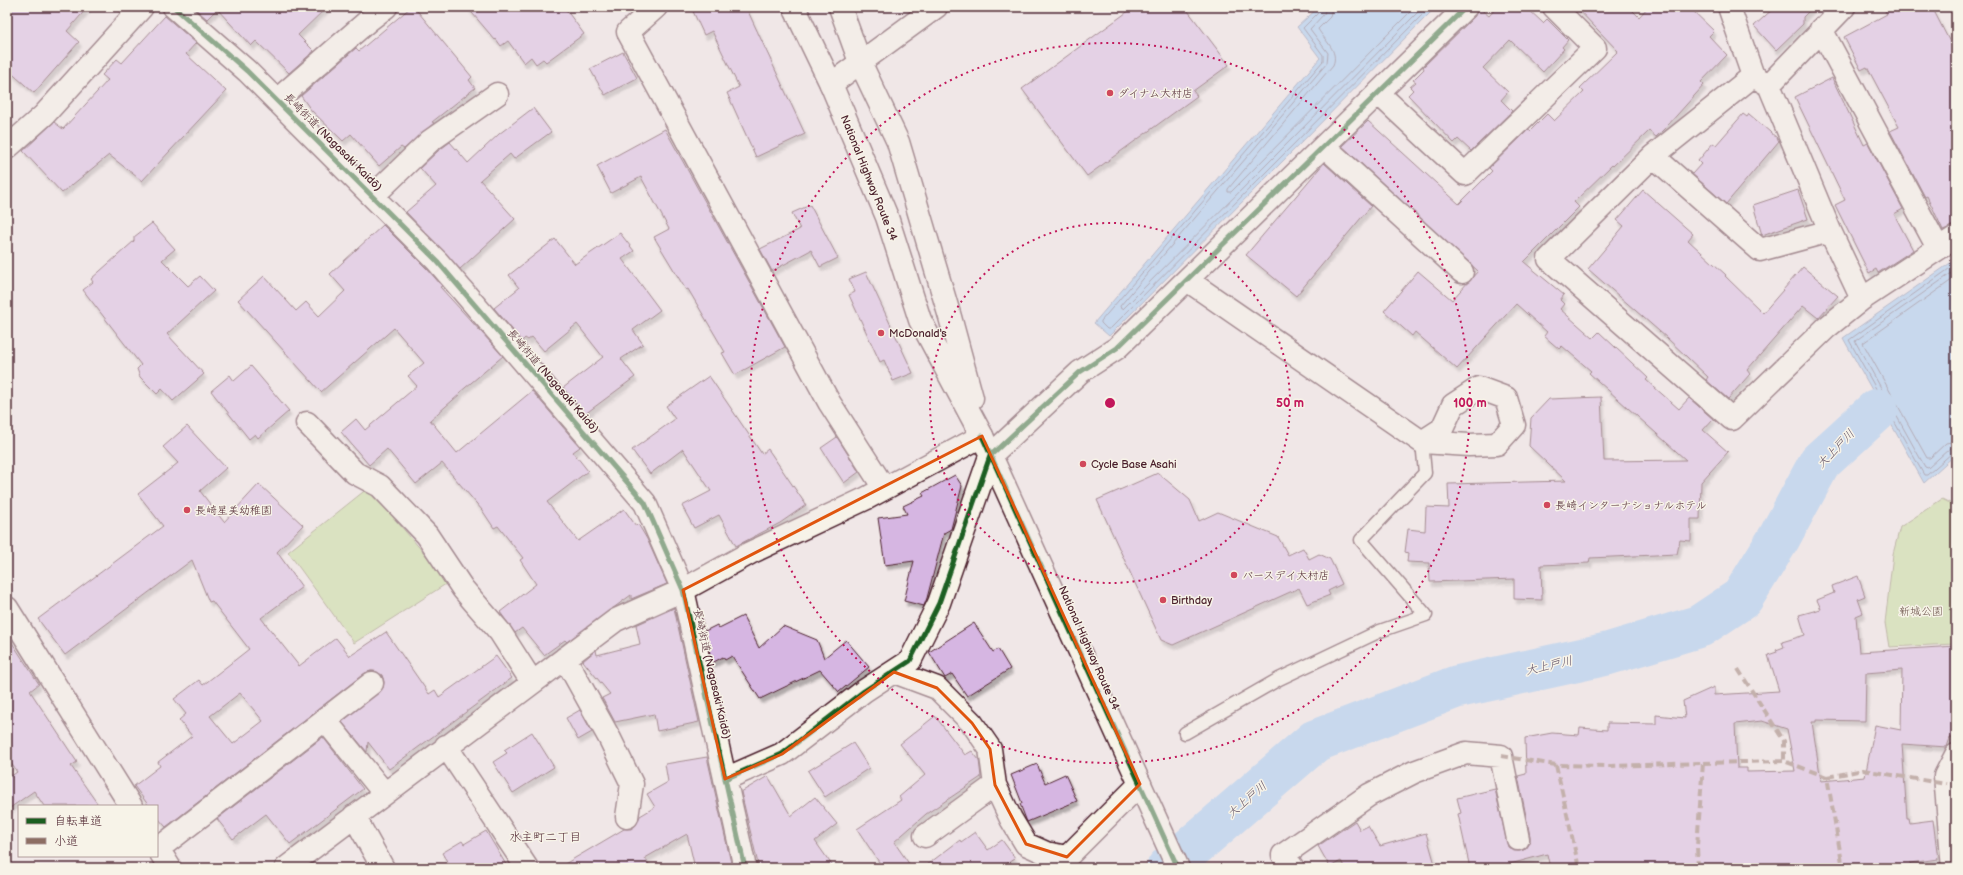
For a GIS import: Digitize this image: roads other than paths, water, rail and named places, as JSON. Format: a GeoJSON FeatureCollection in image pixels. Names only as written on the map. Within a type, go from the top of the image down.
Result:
{"type":"FeatureCollection","features":[{"type":"Feature","properties":{"kind":"main road"},"geometry":{"type":"LineString","coordinates":[[7,148],[44,115],[142,7]]}},
{"type":"Feature","properties":{"kind":"main road","name":"長崎街道 (Nagasaki Kaidō)"},"geometry":{"type":"LineString","coordinates":[[174,7],[247,71],[437,261],[645,503],[682,590],[745,868]]}},
{"type":"Feature","properties":{"kind":"main road"},"geometry":{"type":"LineString","coordinates":[[277,100],[386,7]]}},
{"type":"Feature","properties":{"kind":"main road"},"geometry":{"type":"LineString","coordinates":[[656,7],[628,32],[828,402],[884,488]]}},
{"type":"Feature","properties":{"kind":"main road","name":"National Highway Route 34"},"geometry":{"type":"LineString","coordinates":[[794,7],[831,84],[887,217],[920,320],[982,436],[1178,868]]}},
{"type":"Feature","properties":{"kind":"main road","name":"National Highway Route 34"},"geometry":{"type":"LineString","coordinates":[[840,7],[860,62],[898,142],[950,317],[982,436]]}},
{"type":"Feature","properties":{"kind":"main road"},"geometry":{"type":"LineString","coordinates":[[831,84],[936,7]]}},
{"type":"Feature","properties":{"kind":"main road"},"geometry":{"type":"LineString","coordinates":[[725,779],[782,754],[822,721],[910,661],[939,603],[990,456],[1080,372],[1117,348],[1466,7]]}},
{"type":"Feature","properties":{"kind":"main road"},"geometry":{"type":"LineString","coordinates":[[1378,94],[1465,174],[1595,48],[1554,7]]}},
{"type":"Feature","properties":{"kind":"main road"},"geometry":{"type":"LineString","coordinates":[[1729,7],[1761,81],[1862,299]]}},
{"type":"Feature","properties":{"kind":"main road"},"geometry":{"type":"LineString","coordinates":[[1844,7],[1761,81],[1653,156],[1549,259],[1732,419],[1826,328],[1862,299],[1956,237]]}},
{"type":"Feature","properties":{"kind":"main road"},"geometry":{"type":"LineString","coordinates":[[1821,29],[1938,248]]}},
{"type":"Feature","properties":{"kind":"main road"},"geometry":{"type":"LineString","coordinates":[[373,196],[430,142],[497,94]]}},
{"type":"Feature","properties":{"kind":"main road"},"geometry":{"type":"LineString","coordinates":[[1324,146],[1462,272]]}},
{"type":"Feature","properties":{"kind":"main road"},"geometry":{"type":"LineString","coordinates":[[1653,156],[1760,250],[1830,232]]}},
{"type":"Feature","properties":{"kind":"main road"},"geometry":{"type":"LineString","coordinates":[[1187,280],[1422,442]]}},
{"type":"Feature","properties":{"kind":"main road"},"geometry":{"type":"LineString","coordinates":[[307,422],[355,473],[380,486],[427,535],[463,589],[500,632],[532,682]]}},
{"type":"Feature","properties":{"kind":"main road"},"geometry":{"type":"LineString","coordinates":[[286,868],[446,746],[616,620],[682,590],[750,553],[884,488],[982,436]]}},
{"type":"Feature","properties":{"kind":"main road"},"geometry":{"type":"LineString","coordinates":[[7,608],[130,805]]}},
{"type":"Feature","properties":{"kind":"main road"},"geometry":{"type":"LineString","coordinates":[[565,658],[610,739],[632,784],[627,816]]}},
{"type":"Feature","properties":{"kind":"main road"},"geometry":{"type":"LineString","coordinates":[[894,672],[937,688],[972,723],[990,749],[995,786],[1011,819],[1026,844],[1063,861],[1142,789]]}},
{"type":"Feature","properties":{"kind":"main road"},"geometry":{"type":"LineString","coordinates":[[170,868],[158,848],[372,683]]}},
{"type":"Feature","properties":{"kind":"main road"},"geometry":{"type":"LineString","coordinates":[[325,720],[384,793]]}},
{"type":"Feature","properties":{"kind":"main road"},"geometry":{"type":"LineString","coordinates":[[446,746],[527,868]]}},
{"type":"Feature","properties":{"kind":"main road"},"geometry":{"type":"LineString","coordinates":[[1293,868],[1283,855],[1370,795],[1414,772],[1466,753],[1501,756],[1518,839]]}},
{"type":"Feature","properties":{"kind":"main road"},"geometry":{"type":"LineString","coordinates":[[1953,868],[1954,845],[1945,776],[1956,755]]}},
{"type":"Feature","properties":{"kind":"main road"},"geometry":{"type":"LineString","coordinates":[[925,836],[995,786]]}},
{"type":"Feature","properties":{"kind":"main road"},"geometry":{"type":"LineString","coordinates":[[354,816],[383,868]]}},
{"type":"Feature","properties":{"kind":"lane"},"geometry":{"type":"LineString","coordinates":[[1185,733],[1279,679],[1380,631],[1426,615],[1361,540],[1425,473],[1422,442]]}},
{"type":"Feature","properties":{"kind":"water"},"geometry":{"type":"Polygon","coordinates":[[[1319,7],[1436,7],[1109,336],[1094,323],[1320,58],[1297,27],[1319,7]]]}},
{"type":"Feature","properties":{"kind":"water"},"geometry":{"type":"Polygon","coordinates":[[[1956,259],[1956,454],[1924,483],[1843,338],[1956,259]]]}},
{"type":"Feature","properties":{"kind":"waterway","name":"大上戸川"},"geometry":{"type":"LineString","coordinates":[[1168,868],[1315,741],[1456,687],[1607,654],[1700,626],[1742,598],[1779,538],[1820,462],[1877,410]]}},
{"type":"Feature","properties":{"kind":"place","name":"ダイナム大村店"},"geometry":{"type":"Point","coordinates":[1110,93]}},
{"type":"Feature","properties":{"kind":"place","name":"McDonald's"},"geometry":{"type":"Point","coordinates":[881,333]}},
{"type":"Feature","properties":{"kind":"place","name":"Cycle Base Asahi"},"geometry":{"type":"Point","coordinates":[1083,464]}},
{"type":"Feature","properties":{"kind":"place","name":"長崎インターナショナルホテル"},"geometry":{"type":"Point","coordinates":[1547,505]}},
{"type":"Feature","properties":{"kind":"place","name":"長崎星美幼稚園"},"geometry":{"type":"Point","coordinates":[187,510]}},
{"type":"Feature","properties":{"kind":"place","name":"バースデイ大村店"},"geometry":{"type":"Point","coordinates":[1234,575]}},
{"type":"Feature","properties":{"kind":"place","name":"Birthday"},"geometry":{"type":"Point","coordinates":[1163,600]}},
{"type":"Feature","properties":{"kind":"district","name":"水主町二丁目"},"geometry":{"type":"Point","coordinates":[545,837]}},
{"type":"Feature","properties":{"kind":"park label","name":"新城公園"},"geometry":{"type":"Point","coordinates":[1921,611]}}]}
